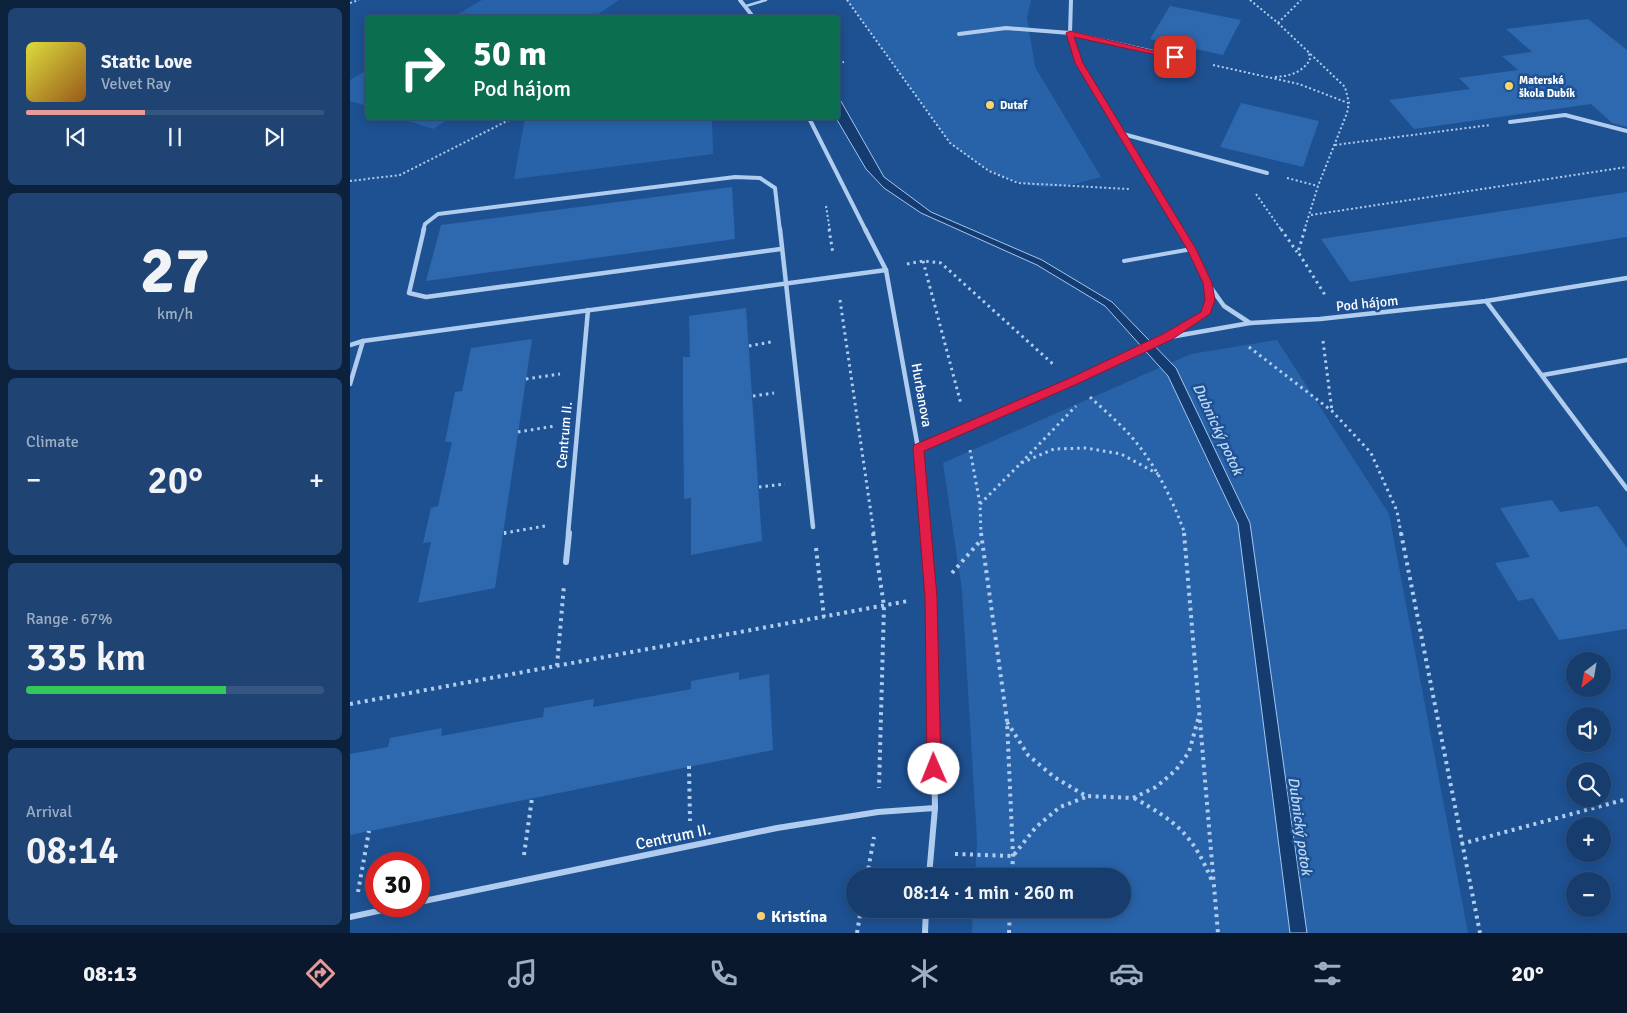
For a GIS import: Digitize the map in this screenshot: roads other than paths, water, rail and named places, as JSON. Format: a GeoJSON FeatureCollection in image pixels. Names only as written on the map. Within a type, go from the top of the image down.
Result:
{"type":"FeatureCollection","features":[{"type":"Feature","properties":{"kind":"street"},"geometry":{"type":"LineString","coordinates":[[740,0],[752,15]]}},
{"type":"Feature","properties":{"kind":"street"},"geometry":{"type":"LineString","coordinates":[[1071,0],[1070,33],[1079,63],[1192,249],[1208,283],[1224,306],[1250,323]]}},
{"type":"Feature","properties":{"kind":"street"},"geometry":{"type":"LineString","coordinates":[[959,34],[1006,28],[1070,33],[1193,61]]}},
{"type":"Feature","properties":{"kind":"street"},"geometry":{"type":"LineString","coordinates":[[1510,122],[1565,115],[1627,131]]}},
{"type":"Feature","properties":{"kind":"street","name":"Hurbanova"},"geometry":{"type":"LineString","coordinates":[[810,120],[886,270],[918,448],[931,597],[935,808],[930,868]]}},
{"type":"Feature","properties":{"kind":"street"},"geometry":{"type":"LineString","coordinates":[[1123,134],[1267,173]]}},
{"type":"Feature","properties":{"kind":"street"},"geometry":{"type":"LineString","coordinates":[[781,249],[426,297],[409,293],[425,224],[438,214],[735,177],[760,178],[774,188],[813,527]]}},
{"type":"Feature","properties":{"kind":"street"},"geometry":{"type":"LineString","coordinates":[[350,345],[363,341],[886,270]]}},
{"type":"Feature","properties":{"kind":"street","name":"Pod hájom"},"geometry":{"type":"LineString","coordinates":[[1167,337],[1250,323],[1320,319],[1486,301],[1627,278]]}},
{"type":"Feature","properties":{"kind":"street"},"geometry":{"type":"LineString","coordinates":[[918,448],[1073,381],[1167,337],[1205,314],[1210,300],[1208,283]]}},
{"type":"Feature","properties":{"kind":"street"},"geometry":{"type":"LineString","coordinates":[[1486,301],[1627,489]]}},
{"type":"Feature","properties":{"kind":"street","name":"Centrum II."},"geometry":{"type":"LineString","coordinates":[[566,562],[588,310]]}},
{"type":"Feature","properties":{"kind":"street"},"geometry":{"type":"LineString","coordinates":[[350,384],[363,341]]}},
{"type":"Feature","properties":{"kind":"street"},"geometry":{"type":"LineString","coordinates":[[1543,375],[1627,360]]}},
{"type":"Feature","properties":{"kind":"street","name":"Centrum II."},"geometry":{"type":"LineString","coordinates":[[430,900],[777,828],[878,812],[935,808]]}},
{"type":"Feature","properties":{"kind":"street"},"geometry":{"type":"LineString","coordinates":[[352,916],[365,913]]}},
{"type":"Feature","properties":{"kind":"street"},"geometry":{"type":"LineString","coordinates":[[925,933],[926,918]]}},
{"type":"Feature","properties":{"kind":"lane"},"geometry":{"type":"LineString","coordinates":[[746,6],[766,0]]}},
{"type":"Feature","properties":{"kind":"lane"},"geometry":{"type":"LineString","coordinates":[[1124,260],[1192,249]]}},
{"type":"Feature","properties":{"kind":"place","name":"Materská škola Dubík"},"geometry":{"type":"Point","coordinates":[1509,86]}},
{"type":"Feature","properties":{"kind":"place","name":"Dutaf"},"geometry":{"type":"Point","coordinates":[990,105]}},
{"type":"Feature","properties":{"kind":"place","name":"Kristína"},"geometry":{"type":"Point","coordinates":[761,916]}},
{"type":"Feature","properties":{"kind":"water label","name":"Dubnický potok"},"geometry":{"type":"Point","coordinates":[1218,429]}},
{"type":"Feature","properties":{"kind":"water label","name":"Dubnický potok"},"geometry":{"type":"Point","coordinates":[1300,826]}}]}
